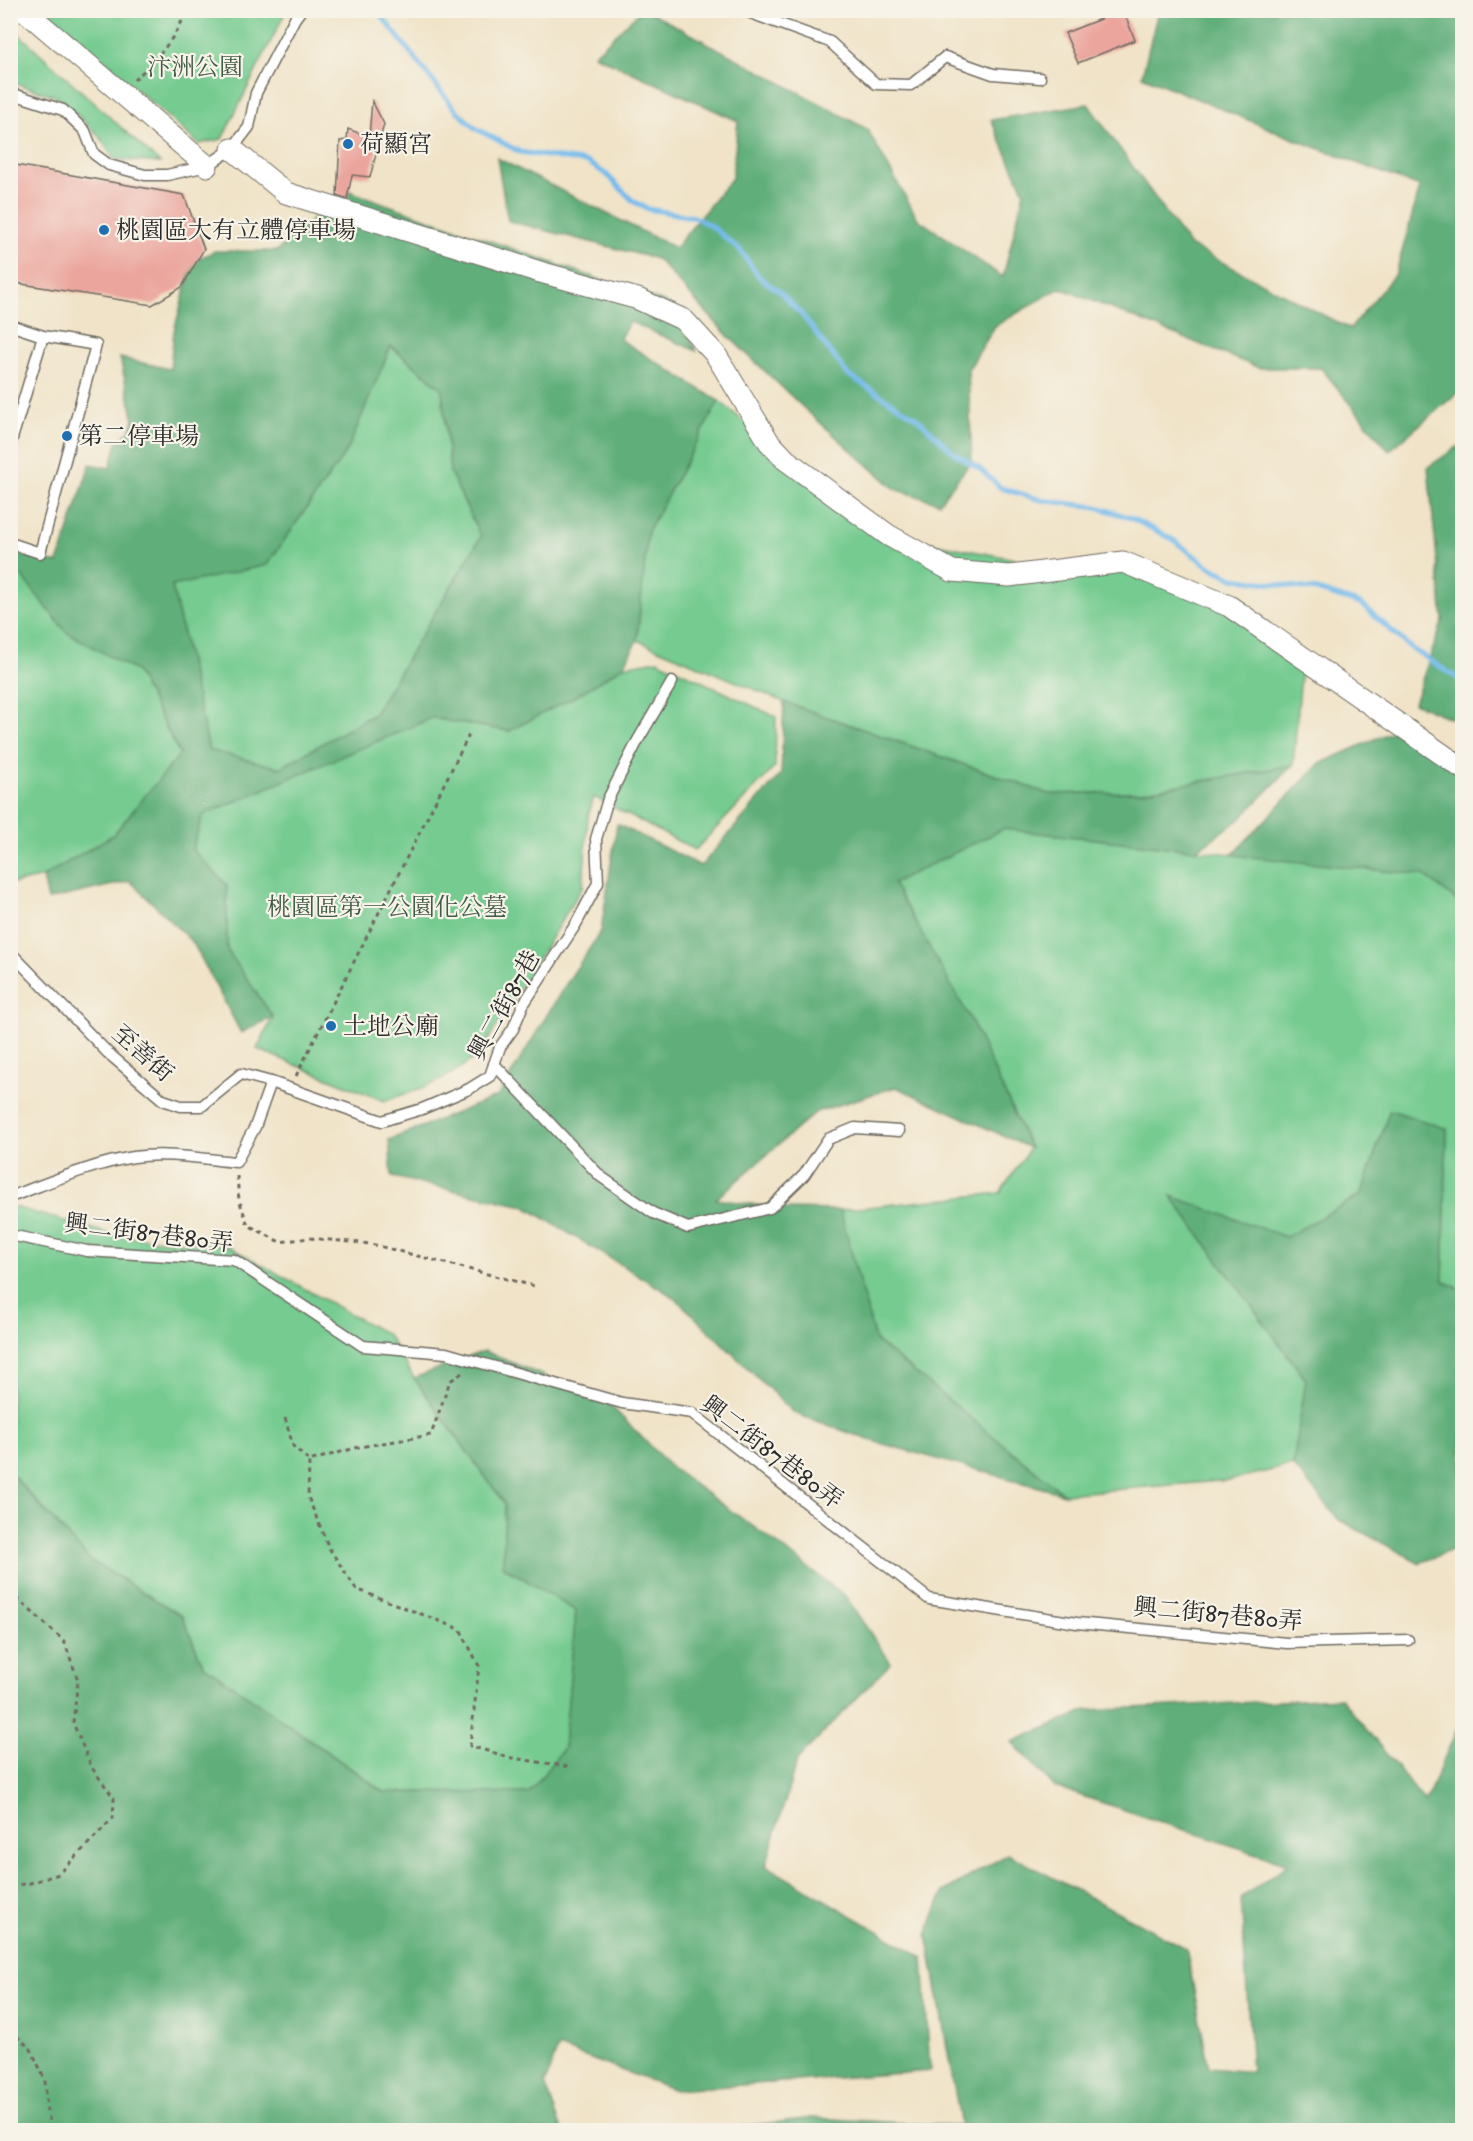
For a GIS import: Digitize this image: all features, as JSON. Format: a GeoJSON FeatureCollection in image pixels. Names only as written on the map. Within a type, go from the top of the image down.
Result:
{"type":"FeatureCollection","features":[{"type":"Feature","properties":{"kind":"street"},"geometry":{"type":"LineString","coordinates":[[24,10],[207,166]]}},
{"type":"Feature","properties":{"kind":"street"},"geometry":{"type":"LineString","coordinates":[[232,149],[286,192],[540,272],[638,299],[684,320],[716,355],[769,441],[786,460],[888,535],[952,571],[1009,576],[1123,562],[1229,606],[1462,768]]}},
{"type":"Feature","properties":{"kind":"lane"},"geometry":{"type":"LineString","coordinates":[[10,93],[63,110],[85,131],[94,154],[109,165],[145,175],[167,175],[207,166],[232,149],[249,127],[256,93],[301,10]]}},
{"type":"Feature","properties":{"kind":"lane"},"geometry":{"type":"LineString","coordinates":[[742,10],[830,42],[876,84],[911,85],[945,57],[993,74],[1040,78]]}},
{"type":"Feature","properties":{"kind":"lane"},"geometry":{"type":"LineString","coordinates":[[10,325],[43,336],[96,345],[40,553],[10,543]]}},
{"type":"Feature","properties":{"kind":"lane"},"geometry":{"type":"LineString","coordinates":[[10,445],[43,336]]}},
{"type":"Feature","properties":{"kind":"lane","name":"興二街87巷"},"geometry":{"type":"LineString","coordinates":[[271,1082],[382,1121],[422,1109],[469,1089],[490,1076],[500,1047],[513,1029],[523,1005],[576,924],[598,883],[596,839],[608,800],[638,740],[672,682]]}},
{"type":"Feature","properties":{"kind":"lane","name":"至善街"},"geometry":{"type":"LineString","coordinates":[[10,952],[108,1053],[163,1100],[181,1106],[202,1106],[241,1074],[271,1082]]}},
{"type":"Feature","properties":{"kind":"lane"},"geometry":{"type":"LineString","coordinates":[[494,1064],[600,1176],[653,1213],[688,1228],[770,1208],[804,1175],[828,1139],[855,1128],[899,1131]]}},
{"type":"Feature","properties":{"kind":"lane"},"geometry":{"type":"LineString","coordinates":[[10,1197],[83,1170],[135,1157],[172,1156],[236,1162],[255,1127],[271,1082]]}},
{"type":"Feature","properties":{"kind":"lane","name":"興二街87巷80弄"},"geometry":{"type":"LineString","coordinates":[[10,1235],[87,1251],[234,1260],[363,1346],[446,1353],[622,1403],[692,1413],[929,1599],[1077,1623],[1287,1643],[1408,1640]]}},
{"type":"Feature","properties":{"kind":"path"},"geometry":{"type":"LineString","coordinates":[[120,92],[153,63],[181,26],[187,10]]}},
{"type":"Feature","properties":{"kind":"path"},"geometry":{"type":"LineString","coordinates":[[289,1088],[470,735]]}},
{"type":"Feature","properties":{"kind":"path"},"geometry":{"type":"LineString","coordinates":[[236,1162],[239,1200],[248,1225],[280,1242],[309,1238],[370,1244],[534,1286]]}},
{"type":"Feature","properties":{"kind":"path"},"geometry":{"type":"LineString","coordinates":[[309,1461],[359,1446],[431,1435],[450,1381],[478,1362]]}},
{"type":"Feature","properties":{"kind":"path"},"geometry":{"type":"LineString","coordinates":[[285,1418],[293,1446],[309,1461],[308,1497],[330,1548],[356,1589],[460,1629],[479,1666],[470,1746],[512,1758],[571,1767]]}},
{"type":"Feature","properties":{"kind":"path"},"geometry":{"type":"LineString","coordinates":[[10,1592],[64,1641],[78,1680],[73,1723],[92,1768],[114,1798],[113,1818],[59,1874],[27,1884],[10,1885]]}},
{"type":"Feature","properties":{"kind":"path"},"geometry":{"type":"LineString","coordinates":[[10,2030],[31,2049],[45,2080],[47,2112],[52,2130]]}},
{"type":"Feature","properties":{"kind":"green space","name":"汴洲公園"},"geometry":{"type":"Polygon","coordinates":[[[46,11],[286,11],[222,139],[199,144],[46,11]]]}},
{"type":"Feature","properties":{"kind":"green space"},"geometry":{"type":"Polygon","coordinates":[[[640,11],[648,11],[867,129],[918,219],[1003,277],[1024,192],[991,120],[1088,104],[1189,245],[1350,329],[1396,273],[1420,187],[1294,139],[1142,76],[1158,11],[1462,11],[1462,389],[1389,451],[1321,368],[1259,368],[1060,288],[995,326],[968,370],[972,461],[939,503],[895,489],[809,413],[729,337],[657,259],[508,221],[497,158],[675,248],[732,178],[738,121],[594,55],[640,11]]]}},
{"type":"Feature","properties":{"kind":"green space"},"geometry":{"type":"Polygon","coordinates":[[[10,27],[160,163],[114,159],[98,135],[60,98],[11,82],[10,27]]]}},
{"type":"Feature","properties":{"kind":"green space"},"geometry":{"type":"Polygon","coordinates":[[[346,190],[667,303],[697,351],[630,322],[619,339],[719,401],[648,531],[637,640],[624,666],[574,697],[509,731],[432,718],[203,815],[192,849],[227,885],[227,950],[273,1017],[241,1033],[193,943],[130,881],[48,900],[43,877],[113,835],[180,754],[136,671],[66,632],[21,575],[11,571],[10,553],[58,563],[90,464],[110,468],[117,443],[130,430],[134,420],[120,358],[170,369],[174,331],[193,261],[215,251],[277,251],[346,190]],[[391,346],[348,449],[267,565],[172,586],[209,750],[280,768],[374,714],[481,537],[450,472],[442,389],[391,346]]]}},
{"type":"Feature","properties":{"kind":"green space"},"geometry":{"type":"Polygon","coordinates":[[[390,346],[442,389],[450,472],[481,537],[374,714],[280,768],[209,750],[172,586],[267,564],[348,449],[390,346]]]}},
{"type":"Feature","properties":{"kind":"green space"},"geometry":{"type":"Polygon","coordinates":[[[719,401],[884,534],[1030,562],[1158,570],[1303,652],[1293,765],[1141,792],[1049,794],[784,702],[637,640],[648,531],[719,401]]]}},
{"type":"Feature","properties":{"kind":"green space"},"geometry":{"type":"Polygon","coordinates":[[[1462,444],[1462,723],[1414,703],[1443,620],[1428,467],[1462,444]]]}},
{"type":"Feature","properties":{"kind":"green space"},"geometry":{"type":"Polygon","coordinates":[[[10,571],[21,575],[66,631],[136,671],[180,755],[113,835],[43,877],[11,884],[10,571]]]}},
{"type":"Feature","properties":{"kind":"green space","name":"桃園區第一公園化公墓"},"geometry":{"type":"Polygon","coordinates":[[[657,660],[776,717],[775,767],[695,850],[594,797],[588,816],[583,886],[480,1053],[435,1083],[384,1101],[257,1049],[273,1017],[227,950],[227,885],[192,849],[203,815],[432,718],[509,731],[574,697],[624,666],[657,660]]]}},
{"type":"Feature","properties":{"kind":"green space"},"geometry":{"type":"Polygon","coordinates":[[[784,702],[1049,794],[1141,792],[1293,765],[1239,820],[1197,850],[1003,829],[893,883],[972,1022],[1030,1148],[896,1087],[816,1112],[716,1199],[782,1209],[840,1210],[875,1340],[1064,1494],[869,1440],[794,1413],[674,1297],[524,1206],[392,1177],[389,1140],[498,1096],[601,931],[617,824],[701,866],[781,774],[784,702]]]}},
{"type":"Feature","properties":{"kind":"green space"},"geometry":{"type":"Polygon","coordinates":[[[1393,731],[1462,756],[1462,905],[1424,875],[1232,855],[1319,764],[1393,731]]]}},
{"type":"Feature","properties":{"kind":"green space"},"geometry":{"type":"Polygon","coordinates":[[[1003,829],[1424,875],[1462,905],[1462,1290],[1443,1281],[1447,1129],[1390,1110],[1361,1195],[1286,1238],[1172,1197],[1306,1380],[1293,1465],[1231,1480],[1064,1494],[875,1340],[840,1210],[1000,1193],[1030,1148],[972,1022],[892,883],[1003,829]]]}},
{"type":"Feature","properties":{"kind":"green space"},"geometry":{"type":"Polygon","coordinates":[[[1390,1110],[1447,1129],[1443,1281],[1462,1290],[1462,1546],[1420,1563],[1339,1520],[1293,1465],[1306,1380],[1171,1196],[1286,1237],[1361,1195],[1390,1110]]]}},
{"type":"Feature","properties":{"kind":"green space"},"geometry":{"type":"Polygon","coordinates":[[[11,1206],[117,1236],[228,1246],[388,1335],[414,1378],[505,1504],[503,1566],[576,1611],[564,1748],[529,1793],[385,1792],[203,1665],[182,1616],[90,1560],[11,1473],[11,1206]]]}},
{"type":"Feature","properties":{"kind":"green space"},"geometry":{"type":"Polygon","coordinates":[[[484,1351],[608,1403],[673,1469],[845,1596],[891,1663],[797,1760],[766,1866],[923,1957],[930,2071],[675,2090],[558,2047],[545,2084],[562,2130],[11,2130],[10,1473],[90,1560],[182,1616],[203,1665],[384,1792],[529,1793],[564,1748],[576,1611],[503,1566],[505,1504],[414,1378],[484,1351]]]}},
{"type":"Feature","properties":{"kind":"green space"},"geometry":{"type":"Polygon","coordinates":[[[1341,1698],[1425,1802],[1462,1718],[1462,2130],[712,2130],[812,2118],[961,2126],[927,1935],[943,1892],[1008,1854],[1186,1948],[1209,2068],[1252,2072],[1241,1898],[1288,1864],[1055,1787],[1012,1742],[1087,1710],[1341,1698]]]}},
{"type":"Feature","properties":{"kind":"building"},"geometry":{"type":"Polygon","coordinates":[[[1123,10],[1135,40],[1078,63],[1065,33],[1123,10]]]}},
{"type":"Feature","properties":{"kind":"building","name":"荷顯宮"},"geometry":{"type":"Polygon","coordinates":[[[372,101],[384,124],[370,177],[352,175],[347,199],[337,196],[340,141],[347,140],[348,129],[369,137],[372,101]]]}},
{"type":"Feature","properties":{"kind":"building","name":"桃園區大有立體停車場"},"geometry":{"type":"Polygon","coordinates":[[[10,164],[184,195],[204,249],[182,287],[152,305],[10,282],[10,164]]]}},
{"type":"Feature","properties":{"kind":"waterway"},"geometry":{"type":"LineString","coordinates":[[377,10],[454,108],[475,128],[520,152],[587,162],[606,174],[633,201],[648,209],[694,217],[711,226],[740,250],[760,278],[779,291],[802,315],[848,375],[917,418],[954,453],[980,469],[1001,488],[1041,500],[1097,507],[1131,518],[1172,539],[1208,566],[1233,578],[1317,590],[1361,604],[1411,648],[1462,681]]}},
{"type":"Feature","properties":{"kind":"place","name":"荷顯宮"},"geometry":{"type":"Point","coordinates":[348,144]}},
{"type":"Feature","properties":{"kind":"place","name":"桃園區大有立體停車場"},"geometry":{"type":"Point","coordinates":[104,230]}},
{"type":"Feature","properties":{"kind":"place","name":"第二停車場"},"geometry":{"type":"Point","coordinates":[67,436]}},
{"type":"Feature","properties":{"kind":"place","name":"土地公廟"},"geometry":{"type":"Point","coordinates":[331,1026]}}]}
